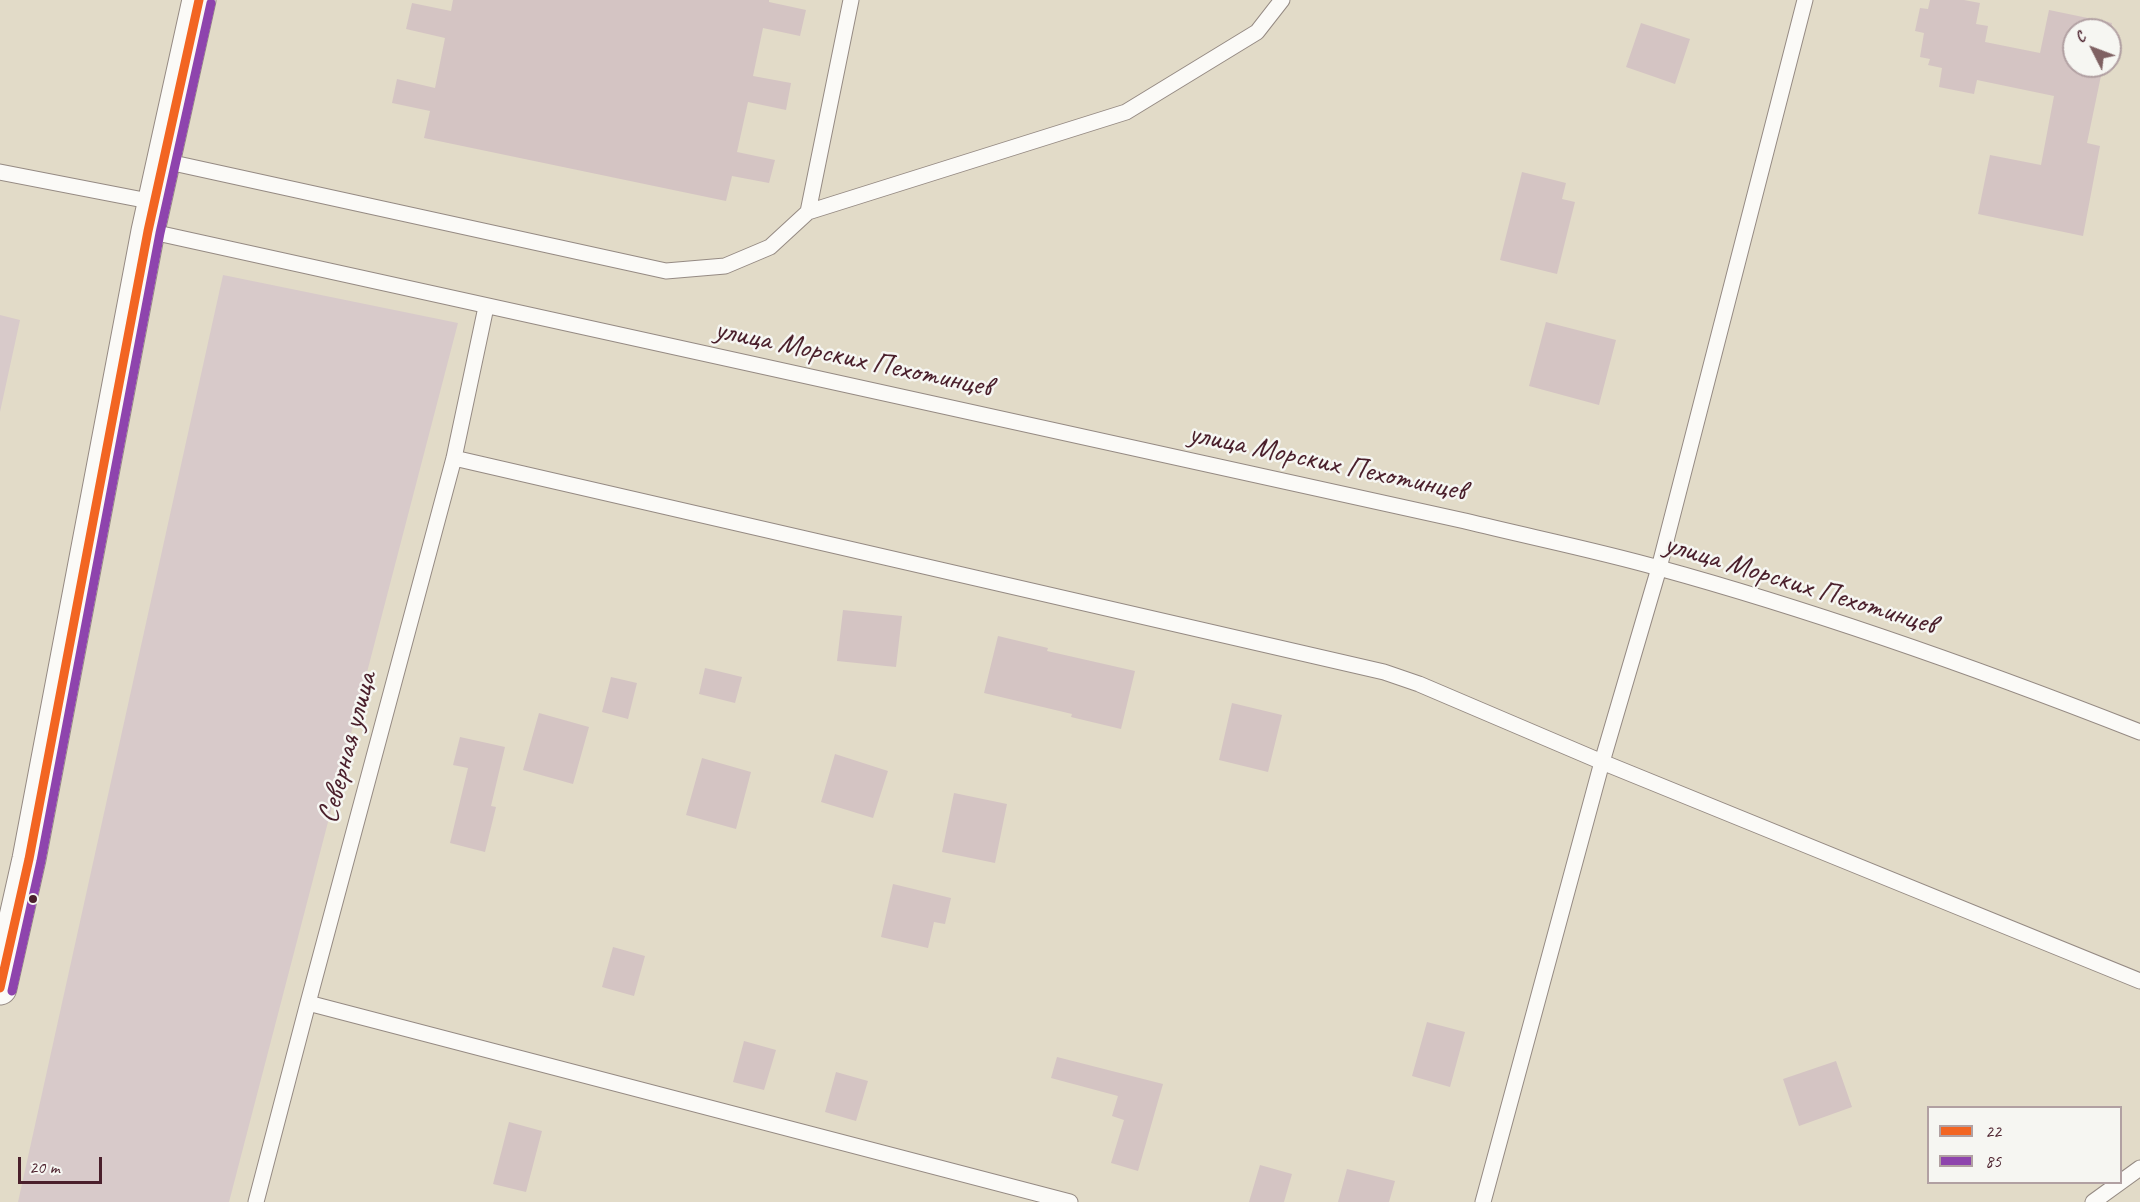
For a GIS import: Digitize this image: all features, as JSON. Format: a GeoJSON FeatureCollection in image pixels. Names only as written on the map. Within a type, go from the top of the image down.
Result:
{"type":"FeatureCollection","features":[{"type":"Feature","properties":{"kind":"main road"},"geometry":{"type":"LineString","coordinates":[[0,988],[29,860],[151,216],[200,0]]}},
{"type":"Feature","properties":{"kind":"lane"},"geometry":{"type":"LineString","coordinates":[[808,212],[851,0]]}},
{"type":"Feature","properties":{"kind":"lane"},"geometry":{"type":"LineString","coordinates":[[164,161],[666,271],[725,266],[770,247],[808,212],[1126,112],[1257,32],[1282,0]]}},
{"type":"Feature","properties":{"kind":"lane"},"geometry":{"type":"LineString","coordinates":[[1483,1202],[1602,762],[1659,568],[1805,0]]}},
{"type":"Feature","properties":{"kind":"lane","name":"улица Морских Пехотинцев"},"geometry":{"type":"LineString","coordinates":[[0,172],[151,216],[486,307],[1465,521],[1659,568],[1860,628],[2031,689],[2140,732]]}},
{"type":"Feature","properties":{"kind":"lane","name":"Северная улица"},"geometry":{"type":"LineString","coordinates":[[256,1202],[454,458],[486,307]]}},
{"type":"Feature","properties":{"kind":"lane"},"geometry":{"type":"LineString","coordinates":[[454,458],[1384,672],[1419,684],[1602,762],[2140,981]]}},
{"type":"Feature","properties":{"kind":"lane"},"geometry":{"type":"LineString","coordinates":[[308,1003],[1070,1202]]}},
{"type":"Feature","properties":{"kind":"lane"},"geometry":{"type":"LineString","coordinates":[[2122,1181],[2140,1168]]}},
{"type":"Feature","properties":{"kind":"lane"},"geometry":{"type":"LineString","coordinates":[[2093,1202],[2118,1184]]}},
{"type":"Feature","properties":{"kind":"shaded area"},"geometry":{"type":"Polygon","coordinates":[[[223,275],[458,323],[229,1202],[18,1202],[223,275]]]}},
{"type":"Feature","properties":{"kind":"shaded area"},"geometry":{"type":"Polygon","coordinates":[[[0,315],[20,320],[0,412],[0,315]]]}},
{"type":"Feature","properties":{"kind":"building"},"geometry":{"type":"Polygon","coordinates":[[[453,0],[769,0],[769,2],[806,10],[800,36],[763,28],[753,76],[791,83],[786,110],[748,102],[737,152],[775,160],[769,183],[732,176],[726,201],[424,138],[430,111],[392,103],[397,79],[435,88],[445,38],[406,29],[412,3],[451,11],[453,0]]]}},
{"type":"Feature","properties":{"kind":"building"},"geometry":{"type":"Polygon","coordinates":[[[1930,0],[1964,0],[1980,3],[1976,24],[1988,26],[1985,42],[2040,53],[2049,10],[2088,18],[2062,18],[2062,78],[2101,78],[2087,143],[2100,146],[2083,236],[1978,214],[1990,155],[2041,165],[2054,96],[1977,80],[1974,94],[1939,87],[1942,68],[1928,65],[1930,59],[1920,57],[1924,33],[1915,31],[1920,8],[1928,9],[1930,0]]]}},
{"type":"Feature","properties":{"kind":"building"},"geometry":{"type":"Polygon","coordinates":[[[1641,23],[1690,39],[1675,84],[1626,67],[1641,23]]]}},
{"type":"Feature","properties":{"kind":"building"},"geometry":{"type":"Polygon","coordinates":[[[1522,172],[1566,183],[1562,199],[1575,202],[1557,274],[1500,260],[1522,172]]]}},
{"type":"Feature","properties":{"kind":"building"},"geometry":{"type":"Polygon","coordinates":[[[1546,322],[1616,340],[1599,405],[1529,386],[1546,322]]]}},
{"type":"Feature","properties":{"kind":"building"},"geometry":{"type":"Polygon","coordinates":[[[843,610],[902,616],[896,667],[837,661],[843,610]]]}},
{"type":"Feature","properties":{"kind":"building"},"geometry":{"type":"Polygon","coordinates":[[[998,636],[1048,648],[1047,651],[1135,671],[1121,729],[1071,717],[1072,714],[984,693],[998,636]]]}},
{"type":"Feature","properties":{"kind":"building"},"geometry":{"type":"Polygon","coordinates":[[[705,668],[742,677],[735,703],[699,694],[705,668]]]}},
{"type":"Feature","properties":{"kind":"building"},"geometry":{"type":"Polygon","coordinates":[[[611,677],[637,683],[628,719],[602,712],[611,677]]]}},
{"type":"Feature","properties":{"kind":"building"},"geometry":{"type":"Polygon","coordinates":[[[1232,703],[1282,715],[1268,772],[1219,760],[1232,703]]]}},
{"type":"Feature","properties":{"kind":"building"},"geometry":{"type":"Polygon","coordinates":[[[539,713],[589,727],[573,784],[523,770],[539,713]]]}},
{"type":"Feature","properties":{"kind":"building"},"geometry":{"type":"Polygon","coordinates":[[[460,737],[505,747],[491,806],[496,807],[485,852],[450,843],[468,768],[453,765],[460,737]]]}},
{"type":"Feature","properties":{"kind":"building"},"geometry":{"type":"Polygon","coordinates":[[[835,754],[888,771],[873,818],[821,802],[835,754]]]}},
{"type":"Feature","properties":{"kind":"building"},"geometry":{"type":"Polygon","coordinates":[[[702,758],[751,772],[736,829],[686,815],[702,758]]]}},
{"type":"Feature","properties":{"kind":"building"},"geometry":{"type":"Polygon","coordinates":[[[954,793],[1007,804],[995,863],[942,852],[954,793]]]}},
{"type":"Feature","properties":{"kind":"building"},"geometry":{"type":"Polygon","coordinates":[[[893,884],[951,898],[945,924],[934,922],[928,948],[881,937],[893,884]]]}},
{"type":"Feature","properties":{"kind":"building"},"geometry":{"type":"Polygon","coordinates":[[[613,947],[645,956],[634,996],[602,987],[613,947]]]}},
{"type":"Feature","properties":{"kind":"building"},"geometry":{"type":"Polygon","coordinates":[[[1427,1022],[1465,1032],[1450,1087],[1412,1076],[1427,1022]]]}},
{"type":"Feature","properties":{"kind":"building"},"geometry":{"type":"Polygon","coordinates":[[[744,1041],[776,1050],[764,1090],[733,1082],[744,1041]]]}},
{"type":"Feature","properties":{"kind":"building"},"geometry":{"type":"Polygon","coordinates":[[[1057,1057],[1163,1084],[1138,1171],[1111,1163],[1124,1120],[1112,1116],[1118,1096],[1051,1078],[1057,1057]]]}},
{"type":"Feature","properties":{"kind":"building"},"geometry":{"type":"Polygon","coordinates":[[[1836,1061],[1852,1107],[1799,1126],[1783,1079],[1836,1061]]]}},
{"type":"Feature","properties":{"kind":"building"},"geometry":{"type":"Polygon","coordinates":[[[836,1072],[868,1081],[856,1121],[825,1112],[836,1072]]]}},
{"type":"Feature","properties":{"kind":"building"},"geometry":{"type":"Polygon","coordinates":[[[509,1122],[542,1131],[526,1192],[493,1184],[509,1122]]]}},
{"type":"Feature","properties":{"kind":"building"},"geometry":{"type":"Polygon","coordinates":[[[1260,1165],[1292,1174],[1284,1202],[1249,1202],[1260,1165]]]}},
{"type":"Feature","properties":{"kind":"building"},"geometry":{"type":"Polygon","coordinates":[[[1347,1169],[1395,1181],[1389,1202],[1338,1202],[1347,1169]]]}},
{"type":"Feature","properties":{"kind":"transit line","name":"22"},"geometry":{"type":"LineString","coordinates":[[0,988],[29,859],[148,231],[199,0]]}},
{"type":"Feature","properties":{"kind":"transit line","name":"85"},"geometry":{"type":"LineString","coordinates":[[12,991],[41,861],[160,233],[211,3]]}}]}
